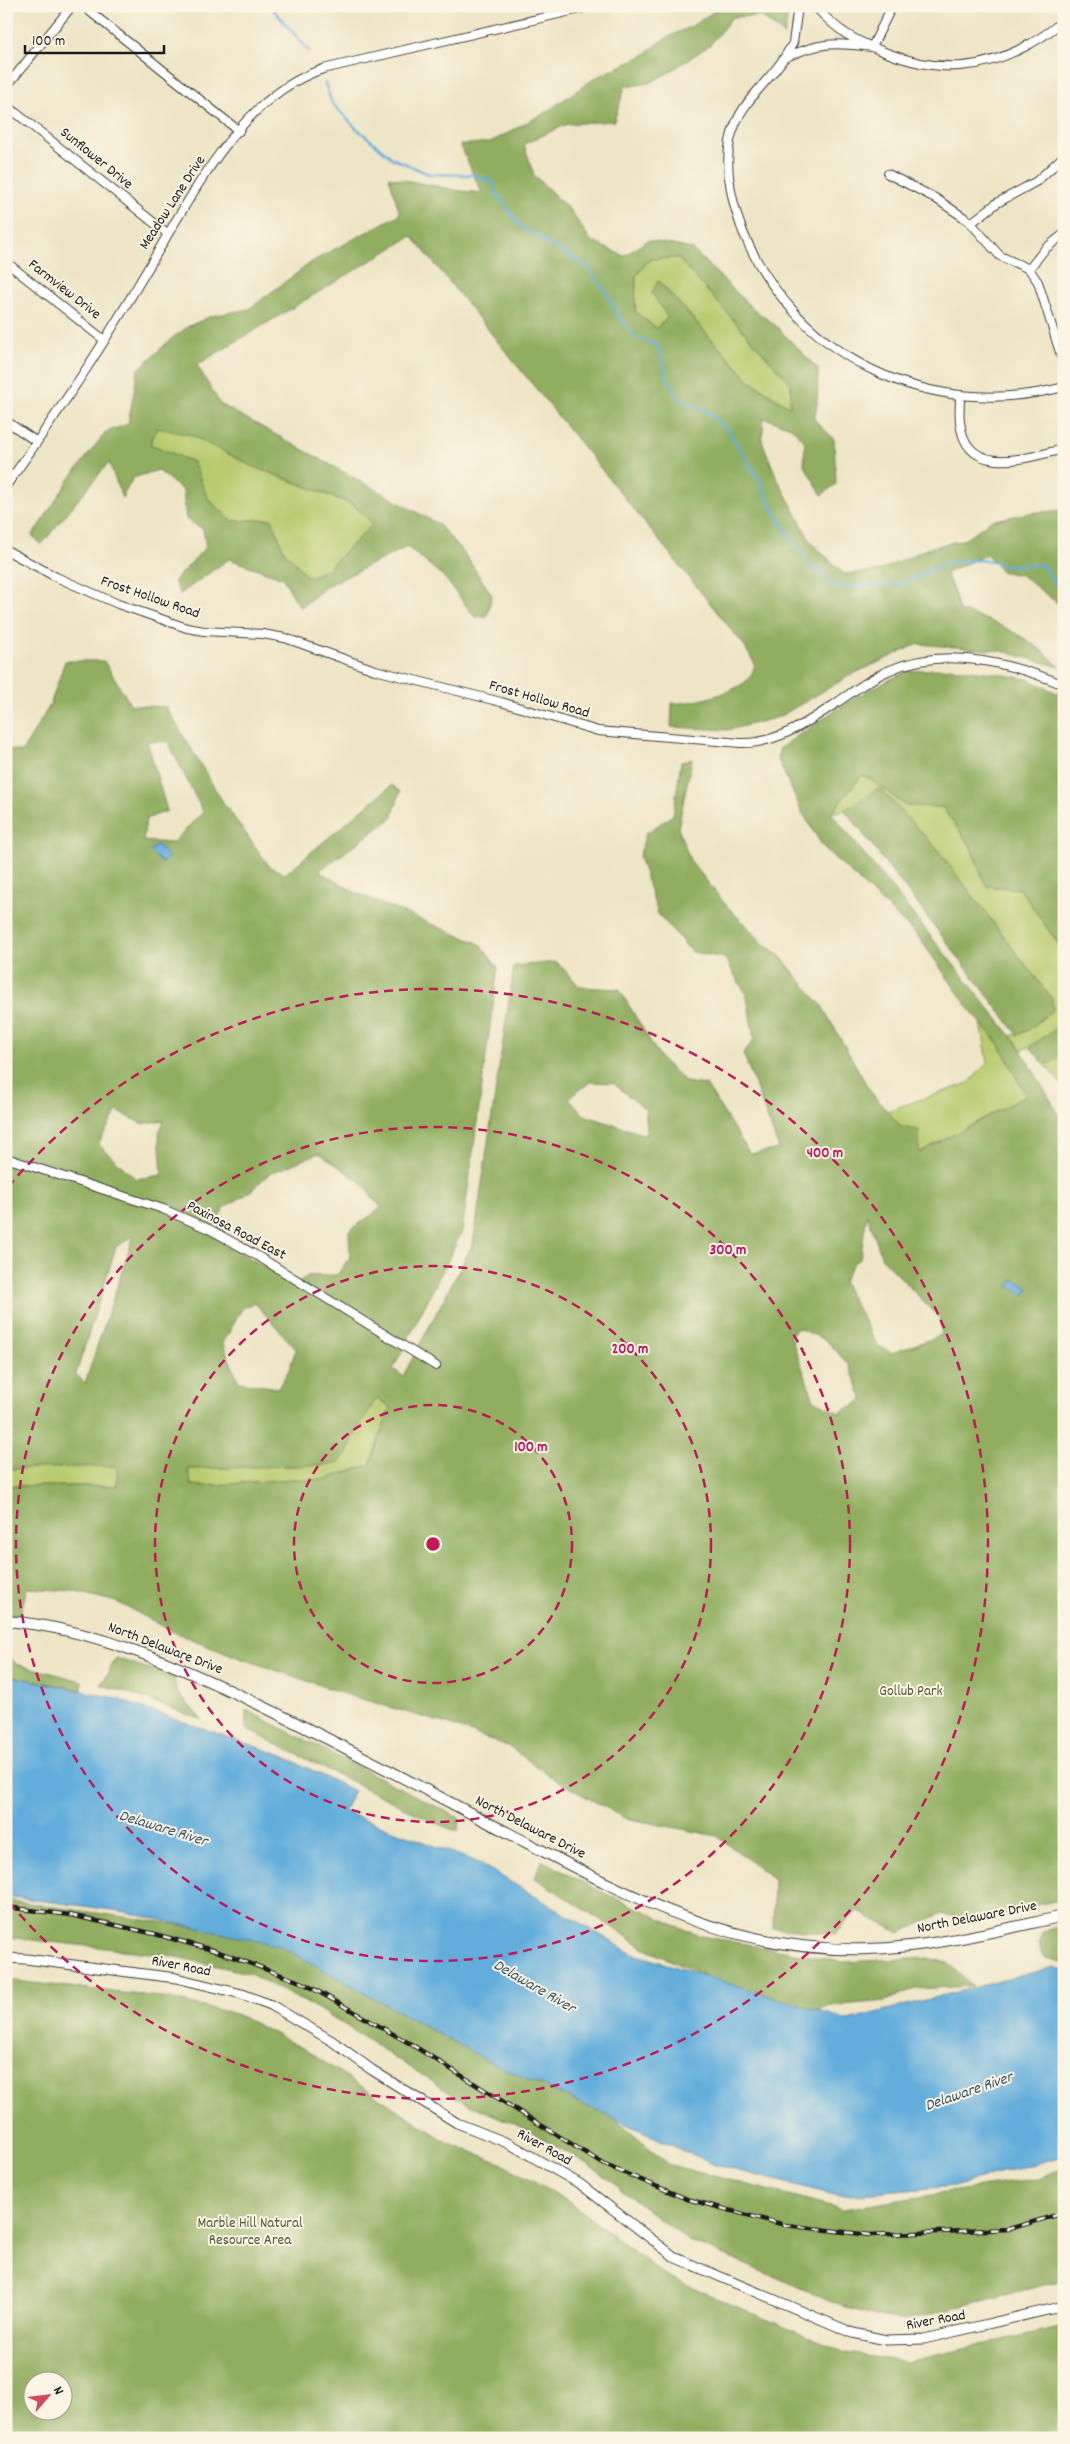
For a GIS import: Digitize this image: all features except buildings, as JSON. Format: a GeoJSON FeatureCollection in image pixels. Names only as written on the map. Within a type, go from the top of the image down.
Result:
{"type":"FeatureCollection","features":[{"type":"Feature","properties":{"kind":"main road","name":"North Delaware Drive"},"geometry":{"type":"LineString","coordinates":[[6,1621],[33,1623],[84,1634],[200,1676],[293,1721],[615,1889],[674,1914],[743,1936],[813,1947],[867,1949],[942,1943],[1064,1916]]}},
{"type":"Feature","properties":{"kind":"street"},"geometry":{"type":"LineString","coordinates":[[6,87],[72,6]]}},
{"type":"Feature","properties":{"kind":"street"},"geometry":{"type":"LineString","coordinates":[[83,6],[239,131]]}},
{"type":"Feature","properties":{"kind":"street","name":"Meadow Lane Drive"},"geometry":{"type":"LineString","coordinates":[[6,486],[104,340],[200,180],[239,131],[268,100],[284,87],[314,72],[593,6]]}},
{"type":"Feature","properties":{"kind":"street"},"geometry":{"type":"LineString","coordinates":[[798,6],[793,43],[734,125],[729,152],[730,183],[736,214],[751,250],[768,279],[793,310],[850,358],[908,385],[936,392],[960,395],[1005,397],[1064,387]]}},
{"type":"Feature","properties":{"kind":"street"},"geometry":{"type":"LineString","coordinates":[[815,6],[840,32],[872,48],[913,63],[946,68],[969,66],[994,60],[1019,50],[1039,39],[1064,19]]}},
{"type":"Feature","properties":{"kind":"street"},"geometry":{"type":"LineString","coordinates":[[872,48],[892,6]]}},
{"type":"Feature","properties":{"kind":"street"},"geometry":{"type":"LineString","coordinates":[[784,58],[811,47],[830,44],[872,48]]}},
{"type":"Feature","properties":{"kind":"street","name":"Sunflower Drive"},"geometry":{"type":"LineString","coordinates":[[6,105],[168,234]]}},
{"type":"Feature","properties":{"kind":"street"},"geometry":{"type":"LineString","coordinates":[[971,223],[998,203],[1037,181],[1064,156]]}},
{"type":"Feature","properties":{"kind":"street"},"geometry":{"type":"LineString","coordinates":[[888,174],[935,198],[971,223],[1000,256],[1029,269],[1038,282],[1064,365]]}},
{"type":"Feature","properties":{"kind":"street"},"geometry":{"type":"LineString","coordinates":[[1029,269],[1045,249],[1064,234]]}},
{"type":"Feature","properties":{"kind":"street","name":"Farmview Drive"},"geometry":{"type":"LineString","coordinates":[[6,262],[104,340]]}},
{"type":"Feature","properties":{"kind":"street"},"geometry":{"type":"LineString","coordinates":[[960,395],[962,432],[968,444],[980,456],[998,462],[1064,449]]}},
{"type":"Feature","properties":{"kind":"street"},"geometry":{"type":"LineString","coordinates":[[6,421],[37,442]]}},
{"type":"Feature","properties":{"kind":"street","name":"Frost Hollow Road"},"geometry":{"type":"LineString","coordinates":[[6,550],[56,577],[118,604],[187,628],[263,634],[285,638],[375,670],[501,702],[598,732],[741,743],[761,742],[813,719],[888,670],[917,661],[976,660],[1000,663],[1036,673],[1064,685]]}},
{"type":"Feature","properties":{"kind":"street","name":"Paxinosa Road East"},"geometry":{"type":"LineString","coordinates":[[6,1158],[146,1202],[211,1230],[261,1258],[436,1366]]}},
{"type":"Feature","properties":{"kind":"street","name":"River Road"},"geometry":{"type":"LineString","coordinates":[[6,1958],[176,1978],[242,1994],[271,2005],[332,2041],[372,2070],[457,2123],[510,2144],[580,2184],[676,2258],[854,2333],[886,2340],[924,2339],[1064,2306]]}},
{"type":"Feature","properties":{"kind":"green space"},"geometry":{"type":"Polygon","coordinates":[[[722,6],[776,6],[789,11],[784,35],[761,16],[732,17],[710,45],[668,73],[649,83],[625,87],[614,121],[567,124],[524,144],[534,175],[570,210],[591,241],[624,256],[648,240],[692,249],[751,307],[775,325],[818,369],[817,404],[814,419],[834,439],[836,484],[822,495],[804,465],[805,442],[791,427],[764,418],[762,441],[776,476],[811,542],[844,574],[879,571],[929,548],[966,539],[990,521],[1029,513],[1064,510],[1064,608],[1021,575],[1002,572],[987,554],[946,573],[959,611],[1000,625],[1026,639],[1060,667],[1002,651],[918,644],[851,675],[779,717],[728,730],[671,727],[672,703],[701,700],[725,693],[744,683],[750,677],[755,664],[743,644],[412,236],[197,365],[220,404],[438,524],[463,552],[492,595],[487,616],[475,617],[443,576],[407,547],[327,586],[300,608],[283,578],[229,559],[180,594],[174,581],[206,547],[203,529],[186,519],[183,491],[158,470],[133,478],[122,498],[109,462],[41,545],[32,536],[71,477],[106,432],[128,424],[138,370],[171,339],[189,326],[211,316],[249,309],[313,261],[400,214],[389,177],[461,191],[482,193],[460,145],[491,142],[546,112],[595,78],[644,55],[666,38],[692,26],[722,6]],[[678,258],[650,259],[636,276],[635,312],[656,328],[668,318],[652,293],[658,281],[750,381],[790,407],[791,384],[678,258]],[[157,428],[150,444],[193,462],[208,499],[232,521],[272,519],[283,549],[308,578],[327,569],[373,524],[353,504],[252,466],[191,435],[157,428]]]}},
{"type":"Feature","properties":{"kind":"green space"},"geometry":{"type":"Polygon","coordinates":[[[678,258],[791,384],[790,407],[750,381],[659,281],[653,293],[668,318],[656,328],[635,312],[636,276],[650,259],[678,258]]]}},
{"type":"Feature","properties":{"kind":"green space"},"geometry":{"type":"Polygon","coordinates":[[[157,427],[191,435],[252,466],[353,505],[373,524],[327,569],[308,578],[283,549],[272,519],[232,521],[208,499],[193,462],[150,444],[157,427]]]}},
{"type":"Feature","properties":{"kind":"green space","name":"Gollub Park"},"geometry":{"type":"Polygon","coordinates":[[[65,661],[104,661],[131,705],[166,707],[223,802],[270,867],[285,874],[392,785],[400,792],[392,818],[319,871],[358,894],[480,944],[498,968],[462,1232],[393,1369],[403,1376],[473,1244],[514,966],[557,962],[580,987],[619,989],[661,1059],[686,1082],[706,1085],[750,1154],[779,1149],[743,1053],[754,1040],[747,996],[725,958],[692,952],[658,914],[639,857],[646,833],[673,815],[681,762],[692,759],[678,828],[690,860],[725,904],[764,944],[780,956],[822,1006],[870,1091],[901,1127],[919,1130],[919,1153],[1026,1096],[1001,1047],[968,1007],[918,936],[823,847],[802,812],[777,758],[780,748],[850,700],[907,671],[953,668],[995,673],[1027,679],[1064,696],[1064,952],[1020,889],[986,886],[970,845],[942,807],[906,806],[862,775],[831,813],[1017,1043],[1064,1123],[1064,1899],[1036,1905],[986,1921],[940,1914],[900,1933],[857,1911],[835,1934],[773,1928],[774,1879],[717,1836],[625,1818],[559,1782],[508,1746],[450,1725],[348,1695],[237,1657],[174,1632],[117,1602],[72,1591],[27,1588],[20,1616],[6,1614],[6,1486],[117,1486],[117,1466],[6,1469],[6,748],[22,752],[50,705],[65,661]],[[147,741],[167,811],[146,819],[143,841],[172,843],[203,812],[168,742],[147,741]],[[590,1082],[569,1098],[584,1115],[646,1135],[646,1110],[613,1083],[590,1082]],[[117,1111],[98,1144],[136,1179],[162,1175],[159,1133],[164,1120],[143,1124],[117,1111]],[[319,1153],[269,1174],[247,1194],[225,1207],[209,1234],[295,1284],[308,1276],[337,1275],[350,1257],[349,1231],[381,1208],[362,1183],[319,1153]],[[867,1214],[860,1259],[854,1262],[843,1282],[877,1345],[892,1353],[942,1335],[939,1318],[882,1258],[867,1214]],[[132,1237],[116,1247],[76,1374],[85,1383],[132,1237]],[[255,1303],[243,1307],[223,1344],[239,1382],[278,1388],[289,1370],[296,1349],[255,1303]],[[798,1328],[790,1335],[814,1400],[839,1413],[863,1400],[849,1365],[826,1340],[798,1328]],[[377,1398],[358,1428],[346,1455],[339,1462],[323,1465],[188,1469],[191,1485],[203,1486],[292,1479],[322,1480],[370,1465],[390,1407],[377,1398]]]}},
{"type":"Feature","properties":{"kind":"green space"},"geometry":{"type":"Polygon","coordinates":[[[862,775],[870,778],[906,806],[942,807],[970,845],[986,886],[1020,889],[1064,952],[1064,1023],[1030,1047],[1021,1050],[1010,1036],[1027,1031],[1053,1010],[1052,999],[936,848],[879,788],[845,810],[831,813],[862,775]]]}},
{"type":"Feature","properties":{"kind":"green space"},"geometry":{"type":"Polygon","coordinates":[[[879,788],[936,848],[1052,999],[1053,1009],[1027,1031],[1018,1035],[845,810],[879,788]]]}},
{"type":"Feature","properties":{"kind":"green space"},"geometry":{"type":"Polygon","coordinates":[[[981,1023],[1001,1047],[1026,1096],[919,1153],[887,1111],[969,1083],[988,1062],[981,1023]]]}},
{"type":"Feature","properties":{"kind":"green space"},"geometry":{"type":"Polygon","coordinates":[[[1064,1023],[1064,1056],[1045,1065],[1030,1047],[1064,1023]]]}},
{"type":"Feature","properties":{"kind":"green space"},"geometry":{"type":"Polygon","coordinates":[[[1064,1056],[1064,1087],[1045,1065],[1064,1056]]]}},
{"type":"Feature","properties":{"kind":"green space"},"geometry":{"type":"Polygon","coordinates":[[[393,1369],[390,1407],[370,1465],[322,1480],[292,1479],[203,1486],[191,1485],[188,1469],[323,1465],[346,1455],[358,1428],[393,1369]]]}},
{"type":"Feature","properties":{"kind":"green space"},"geometry":{"type":"Polygon","coordinates":[[[48,1466],[118,1466],[117,1486],[6,1486],[6,1469],[48,1466]]]}},
{"type":"Feature","properties":{"kind":"green space"},"geometry":{"type":"Polygon","coordinates":[[[6,1652],[16,1664],[82,1681],[82,1690],[6,1675],[6,1652]]]}},
{"type":"Feature","properties":{"kind":"green space"},"geometry":{"type":"Polygon","coordinates":[[[116,1658],[174,1677],[176,1691],[202,1720],[124,1691],[101,1685],[116,1658]]]}},
{"type":"Feature","properties":{"kind":"green space"},"geometry":{"type":"Polygon","coordinates":[[[246,1710],[459,1818],[458,1832],[431,1821],[246,1729],[246,1710]]]}},
{"type":"Feature","properties":{"kind":"green space"},"geometry":{"type":"Polygon","coordinates":[[[541,1860],[600,1891],[697,1935],[843,1962],[928,1958],[948,1963],[973,1986],[915,1989],[885,2001],[831,2006],[803,2015],[756,1999],[648,1950],[535,1878],[541,1860]]]}},
{"type":"Feature","properties":{"kind":"green space"},"geometry":{"type":"Polygon","coordinates":[[[6,1900],[249,1935],[332,1962],[584,2094],[670,2165],[843,2209],[1038,2178],[1064,2168],[1064,2280],[906,2320],[860,2313],[687,2240],[591,2166],[520,2126],[467,2104],[326,2013],[248,1973],[167,1955],[6,1937],[6,1900]]]}},
{"type":"Feature","properties":{"kind":"green space"},"geometry":{"type":"Polygon","coordinates":[[[1064,1925],[1064,1963],[1043,1957],[1038,1944],[1044,1931],[1064,1925]]]}},
{"type":"Feature","properties":{"kind":"green space","name":"Marble Hill Natural Resource Area"},"geometry":{"type":"Polygon","coordinates":[[[6,1980],[160,1997],[236,2014],[304,2049],[447,2142],[501,2163],[569,2202],[667,2277],[846,2353],[907,2362],[1064,2326],[1064,2438],[6,2438],[6,1980]]]}},
{"type":"Feature","properties":{"kind":"water"},"geometry":{"type":"Polygon","coordinates":[[[157,845],[169,857],[162,863],[150,851],[157,845]]]}},
{"type":"Feature","properties":{"kind":"water"},"geometry":{"type":"Polygon","coordinates":[[[1014,1279],[1029,1288],[1024,1296],[1009,1286],[1014,1279]]]}},
{"type":"Feature","properties":{"kind":"water","name":"Delaware River"},"geometry":{"type":"Polygon","coordinates":[[[6,1675],[111,1697],[283,1756],[354,1791],[343,1811],[477,1862],[631,1953],[848,2020],[1054,1967],[1064,1970],[1064,2156],[954,2186],[839,2196],[715,2165],[490,2062],[280,1946],[120,1911],[6,1896],[6,1675]]]}},
{"type":"Feature","properties":{"kind":"waterway"},"geometry":{"type":"LineString","coordinates":[[270,6],[309,51]]}},
{"type":"Feature","properties":{"kind":"waterway"},"geometry":{"type":"LineString","coordinates":[[325,83],[332,103],[355,127],[392,158],[429,174],[475,175],[494,183],[496,193],[520,226],[587,267],[606,292],[619,317],[636,337],[658,346],[666,377],[680,399],[704,409],[728,430],[761,483],[771,506],[789,535],[813,568],[834,585],[849,587],[900,584],[947,563],[976,560],[991,561],[1007,566],[1042,565],[1056,584],[1064,584]]}},
{"type":"Feature","properties":{"kind":"railway"},"geometry":{"type":"LineString","coordinates":[[6,1907],[70,1915],[155,1934],[216,1951],[303,1983],[409,2043],[605,2165],[687,2199],[785,2225],[870,2235],[1009,2229],[1064,2213]]}}]}
